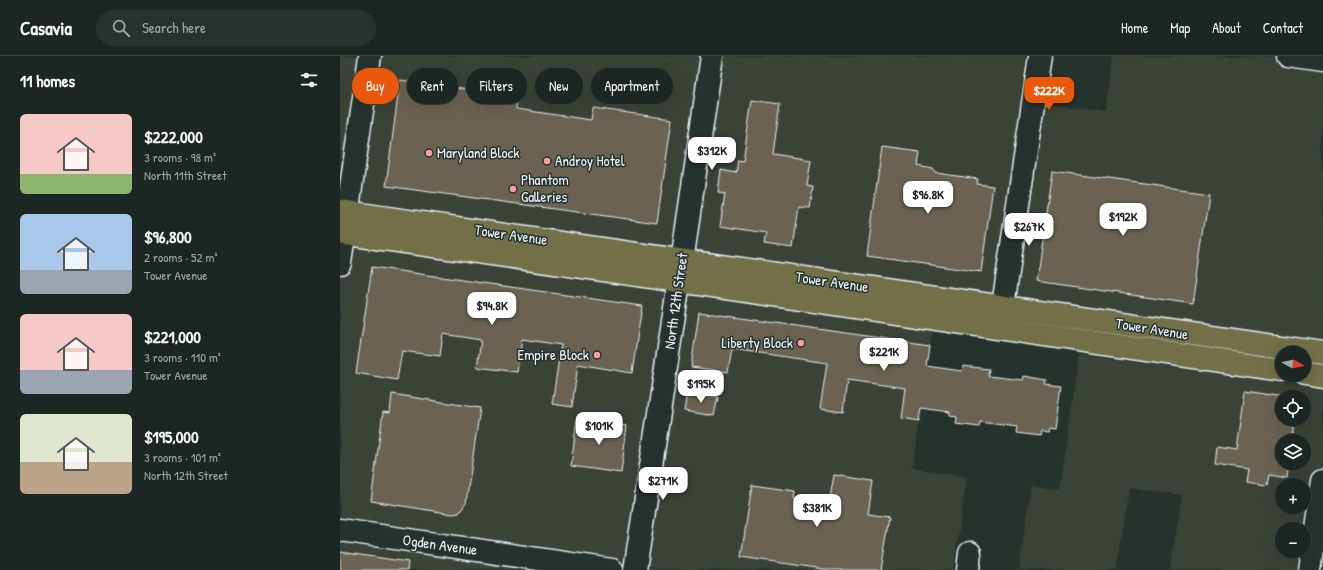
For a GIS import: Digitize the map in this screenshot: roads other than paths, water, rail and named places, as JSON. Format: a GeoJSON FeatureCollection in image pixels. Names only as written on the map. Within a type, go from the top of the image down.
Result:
{"type":"FeatureCollection","features":[{"type":"Feature","properties":{"kind":"main road","name":"Tower Avenue"},"geometry":{"type":"LineString","coordinates":[[344,211],[1323,353]]}},
{"type":"Feature","properties":{"kind":"main road","name":"Tower Avenue"},"geometry":{"type":"LineString","coordinates":[[342,234],[1275,369]]}},
{"type":"Feature","properties":{"kind":"main road"},"geometry":{"type":"LineString","coordinates":[[1311,374],[1323,376]]}},
{"type":"Feature","properties":{"kind":"street"},"geometry":{"type":"LineString","coordinates":[[340,263],[344,211],[370,56]]}},
{"type":"Feature","properties":{"kind":"street","name":"North 12th Street"},"geometry":{"type":"LineString","coordinates":[[635,570],[712,56]]}},
{"type":"Feature","properties":{"kind":"street"},"geometry":{"type":"LineString","coordinates":[[1000,328],[1040,56]]}},
{"type":"Feature","properties":{"kind":"street"},"geometry":{"type":"LineString","coordinates":[[1288,56],[1323,61]]}},
{"type":"Feature","properties":{"kind":"street"},"geometry":{"type":"LineString","coordinates":[[1310,570],[1323,480]]}},
{"type":"Feature","properties":{"kind":"street","name":"Ogden Avenue"},"geometry":{"type":"LineString","coordinates":[[340,530],[612,570]]}},
{"type":"Feature","properties":{"kind":"place","name":"Maryland Block"},"geometry":{"type":"Point","coordinates":[429,153]}},
{"type":"Feature","properties":{"kind":"place","name":"Androy Hotel"},"geometry":{"type":"Point","coordinates":[547,161]}},
{"type":"Feature","properties":{"kind":"place","name":"Phantom Galleries"},"geometry":{"type":"Point","coordinates":[513,189]}},
{"type":"Feature","properties":{"kind":"place","name":"Liberty Block"},"geometry":{"type":"Point","coordinates":[801,343]}},
{"type":"Feature","properties":{"kind":"place","name":"Empire Block"},"geometry":{"type":"Point","coordinates":[597,355]}}]}
